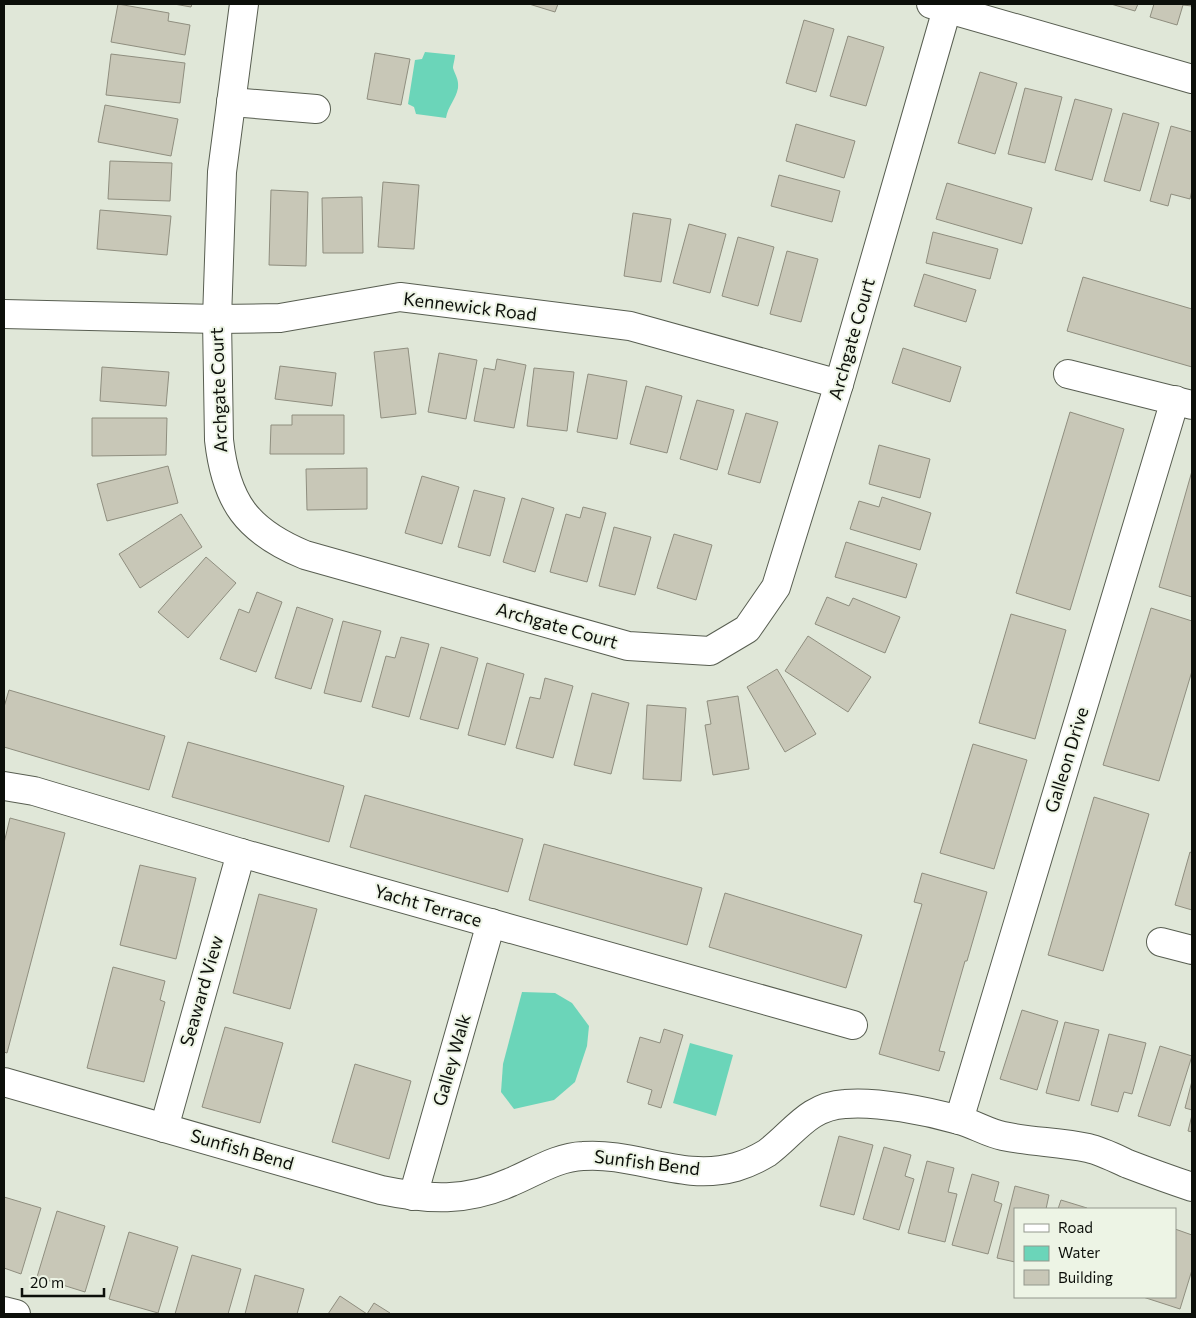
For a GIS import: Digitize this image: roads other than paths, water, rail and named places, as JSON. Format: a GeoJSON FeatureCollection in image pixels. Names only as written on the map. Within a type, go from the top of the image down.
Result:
{"type":"FeatureCollection","features":[{"type":"Feature","properties":{"kind":"street","name":"Archgate Court"},"geometry":{"type":"LineString","coordinates":[[244,4],[222,172],[217,319],[221,459],[226,478],[239,508],[253,525],[276,541],[305,555],[628,646],[710,651],[747,629],[776,587],[839,384],[938,6],[1192,79]]}},
{"type":"Feature","properties":{"kind":"street"},"geometry":{"type":"LineString","coordinates":[[231,102],[316,109]]}},
{"type":"Feature","properties":{"kind":"street","name":"Kennewick Road"},"geometry":{"type":"LineString","coordinates":[[4,314],[217,319],[280,318],[400,297],[630,326],[839,384]]}},
{"type":"Feature","properties":{"kind":"street"},"geometry":{"type":"LineString","coordinates":[[1068,374],[1184,402]]}},
{"type":"Feature","properties":{"kind":"street","name":"Galleon Drive"},"geometry":{"type":"LineString","coordinates":[[959,1120],[1184,402]]}},
{"type":"Feature","properties":{"kind":"street","name":"Yacht Terrace"},"geometry":{"type":"LineString","coordinates":[[4,786],[34,791],[241,853],[853,1025]]}},
{"type":"Feature","properties":{"kind":"street","name":"Seaward View"},"geometry":{"type":"LineString","coordinates":[[164,1128],[241,853]]}},
{"type":"Feature","properties":{"kind":"street","name":"Galley Walk"},"geometry":{"type":"LineString","coordinates":[[413,1196],[491,923]]}},
{"type":"Feature","properties":{"kind":"street"},"geometry":{"type":"LineString","coordinates":[[1161,942],[1192,950]]}},
{"type":"Feature","properties":{"kind":"street","name":"Sunfish Bend"},"geometry":{"type":"LineString","coordinates":[[4,1082],[381,1190],[413,1196],[451,1198],[477,1194],[493,1189],[553,1162],[583,1156],[614,1156],[674,1170],[702,1171],[733,1168],[765,1154],[804,1119],[816,1111],[829,1106],[857,1103],[908,1109],[959,1120],[1002,1136],[1089,1148],[1156,1175],[1192,1187]]}},
{"type":"Feature","properties":{"kind":"street"},"geometry":{"type":"LineString","coordinates":[[4,1311],[16,1314]]}},
{"type":"Feature","properties":{"kind":"water"},"geometry":{"type":"Polygon","coordinates":[[[425,52],[455,55],[453,68],[458,88],[446,118],[416,114],[414,107],[408,104],[415,60],[422,59],[425,52]]]}},
{"type":"Feature","properties":{"kind":"water"},"geometry":{"type":"Polygon","coordinates":[[[522,992],[555,993],[572,1003],[589,1026],[587,1046],[575,1082],[554,1100],[514,1109],[501,1092],[503,1064],[522,992]]]}},
{"type":"Feature","properties":{"kind":"water"},"geometry":{"type":"Polygon","coordinates":[[[690,1043],[733,1055],[716,1116],[673,1103],[690,1043]]]}}]}
